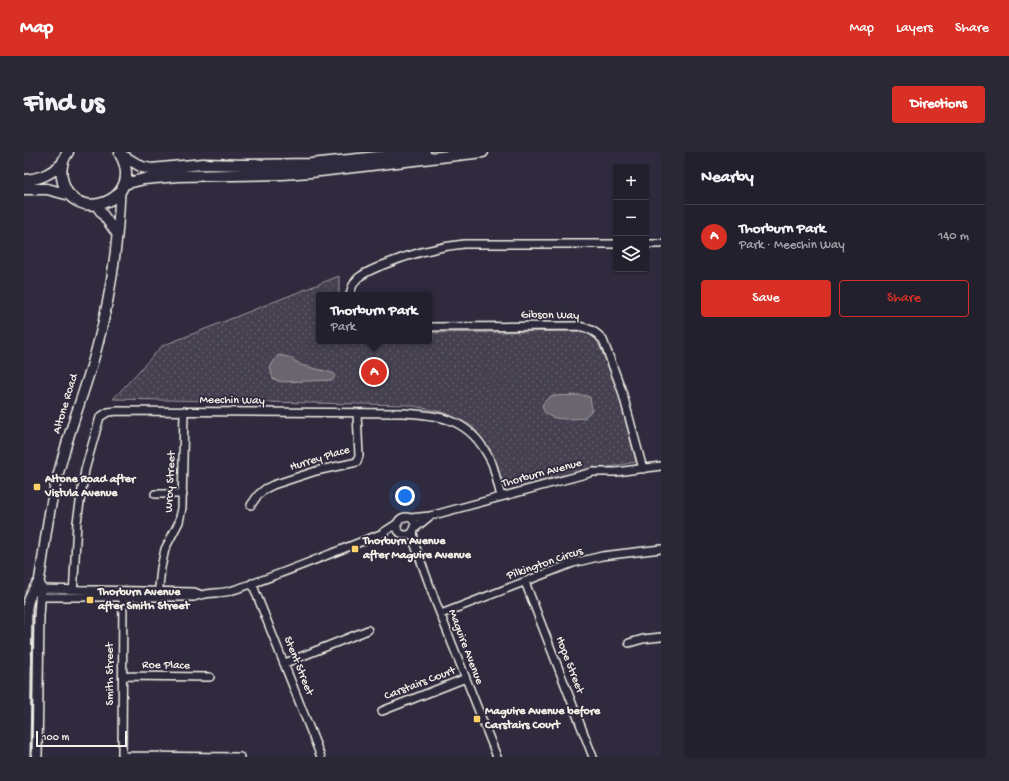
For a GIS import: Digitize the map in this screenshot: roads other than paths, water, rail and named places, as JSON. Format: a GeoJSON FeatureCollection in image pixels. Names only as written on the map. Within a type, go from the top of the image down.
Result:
{"type":"FeatureCollection","features":[{"type":"Feature","properties":{"kind":"highway"},"geometry":{"type":"LineString","coordinates":[[24,180],[44,177],[52,172],[62,164],[68,152]]}},
{"type":"Feature","properties":{"kind":"highway"},"geometry":{"type":"LineString","coordinates":[[120,153],[142,166],[151,169],[203,164],[296,165],[425,152]]}},
{"type":"Feature","properties":{"kind":"highway"},"geometry":{"type":"LineString","coordinates":[[122,187],[144,179],[178,176],[311,172],[483,152]]}},
{"type":"Feature","properties":{"kind":"highway"},"geometry":{"type":"LineString","coordinates":[[24,189],[47,189],[70,195],[85,204],[96,205],[112,199],[122,187],[126,170],[120,153]]}},
{"type":"Feature","properties":{"kind":"highway"},"geometry":{"type":"LineString","coordinates":[[62,164],[62,181],[70,195]]}},
{"type":"Feature","properties":{"kind":"main road","name":"Altone Road"},"geometry":{"type":"LineString","coordinates":[[37,757],[40,589],[49,515],[63,458],[98,341],[112,277],[122,187]]}},
{"type":"Feature","properties":{"kind":"main road"},"geometry":{"type":"LineString","coordinates":[[96,205],[117,234]]}},
{"type":"Feature","properties":{"kind":"main road","name":"Altone Road"},"geometry":{"type":"LineString","coordinates":[[25,757],[27,608],[35,586],[40,589]]}},
{"type":"Feature","properties":{"kind":"street"},"geometry":{"type":"LineString","coordinates":[[351,292],[353,284],[366,272],[404,256],[424,250],[451,245],[613,244]]}},
{"type":"Feature","properties":{"kind":"street"},"geometry":{"type":"LineString","coordinates":[[649,244],[661,244]]}},
{"type":"Feature","properties":{"kind":"street","name":"Gibson Way"},"geometry":{"type":"LineString","coordinates":[[432,327],[576,326],[585,327],[598,334],[603,340],[622,391],[643,469]]}},
{"type":"Feature","properties":{"kind":"street","name":"Meechin Way"},"geometry":{"type":"LineString","coordinates":[[73,593],[77,522],[85,470],[100,417],[108,412],[184,411],[403,413],[433,415],[448,419],[472,434],[487,455],[492,465],[501,496]]}},
{"type":"Feature","properties":{"kind":"street","name":"Wroy Street"},"geometry":{"type":"LineString","coordinates":[[159,594],[161,568],[165,549],[179,522],[182,508],[184,411]]}},
{"type":"Feature","properties":{"kind":"street","name":"Hurrey Place"},"geometry":{"type":"LineString","coordinates":[[251,505],[258,495],[273,485],[316,471],[357,462],[359,456],[358,413]]}},
{"type":"Feature","properties":{"kind":"street","name":"Thorburn Avenue"},"geometry":{"type":"LineString","coordinates":[[410,518],[430,516],[592,472],[616,472],[661,466]]}},
{"type":"Feature","properties":{"kind":"street"},"geometry":{"type":"LineString","coordinates":[[155,494],[183,494]]}},
{"type":"Feature","properties":{"kind":"street","name":"Thorburn Avenue"},"geometry":{"type":"LineString","coordinates":[[414,530],[430,516]]}},
{"type":"Feature","properties":{"kind":"street"},"geometry":{"type":"LineString","coordinates":[[40,589],[73,593],[219,593],[252,583],[381,534],[403,518],[410,518],[414,522],[414,530],[403,534],[381,534]]}},
{"type":"Feature","properties":{"kind":"street"},"geometry":{"type":"LineString","coordinates":[[398,523],[397,527],[403,534]]}},
{"type":"Feature","properties":{"kind":"street","name":"Maguire Avenue"},"geometry":{"type":"LineString","coordinates":[[414,530],[415,545],[496,757]]}},
{"type":"Feature","properties":{"kind":"street","name":"Maguire Avenue"},"geometry":{"type":"LineString","coordinates":[[403,534],[415,545]]}},
{"type":"Feature","properties":{"kind":"street","name":"Pilkington Circus"},"geometry":{"type":"LineString","coordinates":[[441,614],[580,562],[602,556],[661,549]]}},
{"type":"Feature","properties":{"kind":"street","name":"Hope Street"},"geometry":{"type":"LineString","coordinates":[[525,582],[593,757]]}},
{"type":"Feature","properties":{"kind":"street","name":"Stent Street"},"geometry":{"type":"LineString","coordinates":[[252,583],[321,757]]}},
{"type":"Feature","properties":{"kind":"street","name":"Smith Street"},"geometry":{"type":"LineString","coordinates":[[122,757],[123,594]]}},
{"type":"Feature","properties":{"kind":"street"},"geometry":{"type":"LineString","coordinates":[[285,663],[368,630]]}},
{"type":"Feature","properties":{"kind":"street"},"geometry":{"type":"LineString","coordinates":[[629,643],[643,639],[661,637]]}},
{"type":"Feature","properties":{"kind":"street","name":"Roe Place"},"geometry":{"type":"LineString","coordinates":[[122,676],[210,677]]}},
{"type":"Feature","properties":{"kind":"street","name":"Carstairs Court"},"geometry":{"type":"LineString","coordinates":[[382,711],[466,678]]}},
{"type":"Feature","properties":{"kind":"street"},"geometry":{"type":"LineString","coordinates":[[25,715],[37,715]]}},
{"type":"Feature","properties":{"kind":"street"},"geometry":{"type":"LineString","coordinates":[[122,757],[240,757]]}},
{"type":"Feature","properties":{"kind":"place","name":"Thorburn Park"},"geometry":{"type":"Point","coordinates":[374,372]}},
{"type":"Feature","properties":{"kind":"place","name":"Altone Road after Vistula Avenue"},"geometry":{"type":"Point","coordinates":[37,487]}},
{"type":"Feature","properties":{"kind":"place","name":"Thorburn Avenue after Maguire Avenue"},"geometry":{"type":"Point","coordinates":[355,549]}},
{"type":"Feature","properties":{"kind":"place","name":"Thorburn Avenue after Smith Street"},"geometry":{"type":"Point","coordinates":[90,600]}},
{"type":"Feature","properties":{"kind":"place","name":"Maguire Avenue before Carstairs Court"},"geometry":{"type":"Point","coordinates":[477,719]}}]}
